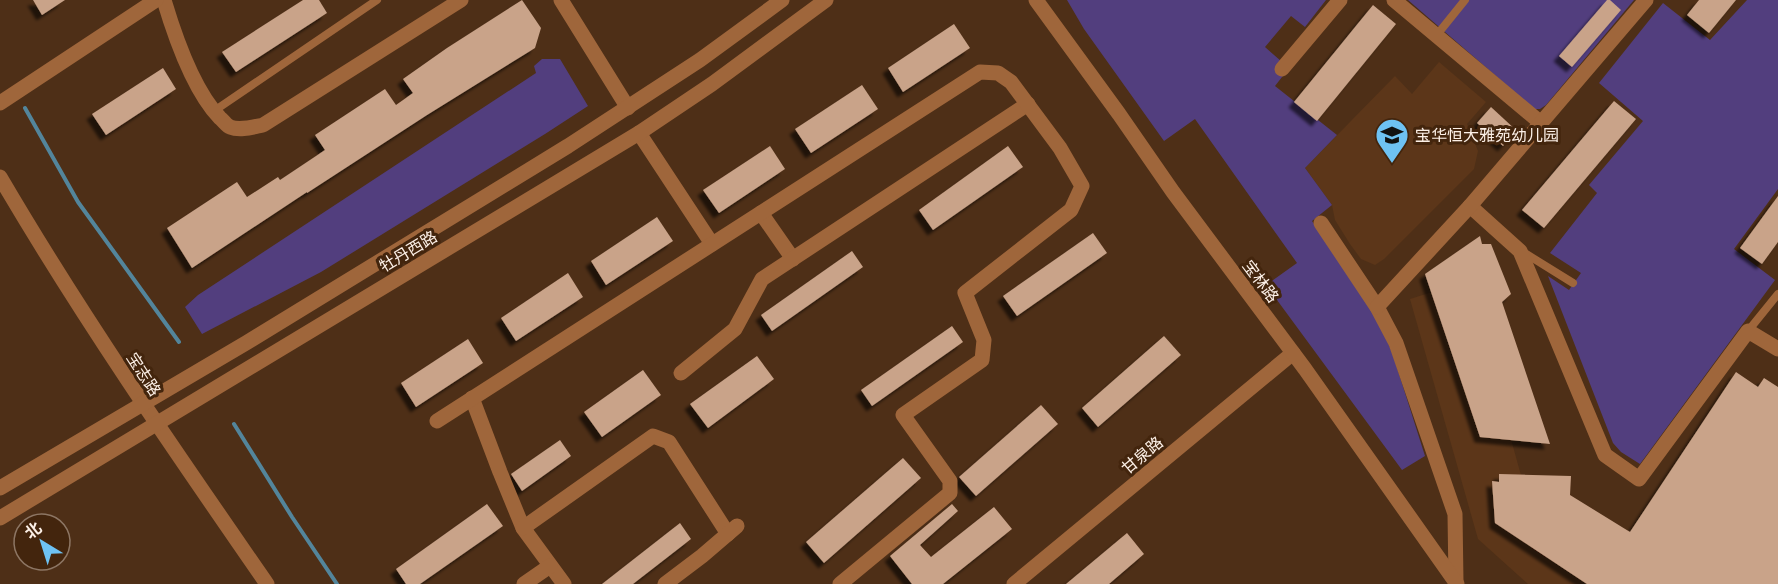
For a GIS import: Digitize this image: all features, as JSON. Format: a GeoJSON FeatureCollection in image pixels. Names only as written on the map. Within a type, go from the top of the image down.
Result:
{"type":"FeatureCollection","features":[{"type":"Feature","properties":{"kind":"street"},"geometry":{"type":"LineString","coordinates":[[0,103],[156,0]]}},
{"type":"Feature","properties":{"kind":"street"},"geometry":{"type":"LineString","coordinates":[[164,0],[173,31],[194,79],[214,111],[230,127],[247,129],[263,125],[461,0]]}},
{"type":"Feature","properties":{"kind":"street"},"geometry":{"type":"LineString","coordinates":[[561,0],[628,108]]}},
{"type":"Feature","properties":{"kind":"street","name":"牡丹西路"},"geometry":{"type":"LineString","coordinates":[[0,488],[297,312],[568,146],[700,60],[782,0]]}},
{"type":"Feature","properties":{"kind":"street","name":"牡丹西路"},"geometry":{"type":"LineString","coordinates":[[0,518],[639,133],[712,84],[826,0]]}},
{"type":"Feature","properties":{"kind":"street","name":"宝林路"},"geometry":{"type":"LineString","coordinates":[[1036,0],[1457,583]]}},
{"type":"Feature","properties":{"kind":"street"},"geometry":{"type":"LineString","coordinates":[[1282,69],[1340,0]]}},
{"type":"Feature","properties":{"kind":"street"},"geometry":{"type":"LineString","coordinates":[[1394,0],[1541,123]]}},
{"type":"Feature","properties":{"kind":"street"},"geometry":{"type":"LineString","coordinates":[[1377,307],[1470,206],[1646,0]]}},
{"type":"Feature","properties":{"kind":"street"},"geometry":{"type":"LineString","coordinates":[[437,421],[980,72],[998,73],[1011,82],[1028,104],[1060,148],[1082,186],[1071,210],[965,293],[984,340],[982,360],[903,415],[950,481],[950,493],[840,584]]}},
{"type":"Feature","properties":{"kind":"street"},"geometry":{"type":"LineString","coordinates":[[681,373],[735,329],[762,279],[1028,104]]}},
{"type":"Feature","properties":{"kind":"street"},"geometry":{"type":"LineString","coordinates":[[639,133],[712,244]]}},
{"type":"Feature","properties":{"kind":"street","name":"宝志路"},"geometry":{"type":"LineString","coordinates":[[0,177],[142,404],[267,584]]}},
{"type":"Feature","properties":{"kind":"street"},"geometry":{"type":"LineString","coordinates":[[1470,206],[1519,249],[1605,455],[1638,478],[1748,331],[1778,349]]}},
{"type":"Feature","properties":{"kind":"street"},"geometry":{"type":"LineString","coordinates":[[761,213],[793,259]]}},
{"type":"Feature","properties":{"kind":"street"},"geometry":{"type":"LineString","coordinates":[[1321,223],[1377,307],[1395,342],[1455,514],[1457,583]]}},
{"type":"Feature","properties":{"kind":"street","name":"甘泉路"},"geometry":{"type":"LineString","coordinates":[[1014,584],[1293,353]]}},
{"type":"Feature","properties":{"kind":"street"},"geometry":{"type":"LineString","coordinates":[[472,398],[523,528],[564,584]]}},
{"type":"Feature","properties":{"kind":"street"},"geometry":{"type":"LineString","coordinates":[[523,528],[653,436],[669,441],[733,530],[665,584]]}},
{"type":"Feature","properties":{"kind":"street"},"geometry":{"type":"LineString","coordinates":[[524,584],[550,566]]}},
{"type":"Feature","properties":{"kind":"lane"},"geometry":{"type":"LineString","coordinates":[[214,111],[376,0]]}},
{"type":"Feature","properties":{"kind":"lane"},"geometry":{"type":"LineString","coordinates":[[1436,36],[1466,0]]}},
{"type":"Feature","properties":{"kind":"lane"},"geometry":{"type":"LineString","coordinates":[[1519,249],[1573,283]]}},
{"type":"Feature","properties":{"kind":"lane"},"geometry":{"type":"LineString","coordinates":[[1748,331],[1778,294]]}},
{"type":"Feature","properties":{"kind":"shaded area"},"geometry":{"type":"Polygon","coordinates":[[[1067,0],[1326,0],[1305,27],[1291,16],[1265,47],[1289,68],[1275,86],[1337,135],[1305,168],[1332,205],[1312,221],[1380,322],[1393,355],[1425,456],[1402,470],[1266,285],[1297,263],[1195,119],[1164,141],[1084,29],[1067,0]]]}},
{"type":"Feature","properties":{"kind":"shaded area"},"geometry":{"type":"Polygon","coordinates":[[[1408,0],[1634,0],[1546,105],[1540,109],[1534,109],[1408,0]]]}},
{"type":"Feature","properties":{"kind":"shaded area"},"geometry":{"type":"Polygon","coordinates":[[[1747,0],[1778,0],[1778,189],[1734,249],[1775,280],[1640,464],[1621,452],[1613,443],[1548,276],[1569,290],[1581,273],[1550,253],[1597,193],[1589,185],[1643,121],[1599,83],[1663,3],[1710,40],[1747,0]]]}},
{"type":"Feature","properties":{"kind":"shaded area"},"geometry":{"type":"Polygon","coordinates":[[[542,59],[560,59],[588,106],[321,272],[202,334],[185,307],[198,295],[536,73],[534,66],[542,59]]]}},
{"type":"Feature","properties":{"kind":"shaded area","name":"宝华恒大雅苑幼儿园"},"geometry":{"type":"Polygon","coordinates":[[[1439,62],[1486,102],[1467,124],[1478,151],[1474,169],[1384,259],[1375,265],[1361,259],[1350,244],[1335,220],[1332,205],[1305,168],[1395,76],[1412,94],[1439,62]]]}},
{"type":"Feature","properties":{"kind":"shaded area"},"geometry":{"type":"Polygon","coordinates":[[[1467,281],[1529,504],[1778,584],[1528,584],[1478,539],[1410,299],[1467,281]]]}},
{"type":"Feature","properties":{"kind":"building"},"geometry":{"type":"Polygon","coordinates":[[[33,0],[65,0],[42,15],[33,0]]]}},
{"type":"Feature","properties":{"kind":"building"},"geometry":{"type":"Polygon","coordinates":[[[303,0],[319,0],[327,13],[236,72],[222,52],[303,0]]]}},
{"type":"Feature","properties":{"kind":"building"},"geometry":{"type":"Polygon","coordinates":[[[522,0],[541,28],[535,48],[427,115],[192,268],[167,228],[237,182],[247,197],[278,177],[280,180],[325,150],[315,135],[385,89],[396,105],[413,93],[403,79],[522,0]]]}},
{"type":"Feature","properties":{"kind":"building"},"geometry":{"type":"Polygon","coordinates":[[[1607,0],[1621,10],[1572,67],[1559,56],[1607,0]]]}},
{"type":"Feature","properties":{"kind":"building"},"geometry":{"type":"Polygon","coordinates":[[[1699,0],[1736,0],[1709,33],[1687,15],[1699,0]]]}},
{"type":"Feature","properties":{"kind":"building"},"geometry":{"type":"Polygon","coordinates":[[[1373,5],[1396,24],[1317,121],[1294,102],[1373,5]]]}},
{"type":"Feature","properties":{"kind":"building"},"geometry":{"type":"Polygon","coordinates":[[[954,24],[970,48],[903,92],[888,68],[954,24]]]}},
{"type":"Feature","properties":{"kind":"building"},"geometry":{"type":"Polygon","coordinates":[[[163,68],[176,89],[106,135],[92,114],[163,68]]]}},
{"type":"Feature","properties":{"kind":"building"},"geometry":{"type":"Polygon","coordinates":[[[862,85],[878,109],[811,153],[795,129],[862,85]]]}},
{"type":"Feature","properties":{"kind":"building"},"geometry":{"type":"Polygon","coordinates":[[[1614,101],[1636,119],[1544,228],[1522,210],[1614,101]]]}},
{"type":"Feature","properties":{"kind":"building"},"geometry":{"type":"Polygon","coordinates":[[[1491,107],[1517,131],[1503,146],[1477,123],[1491,107]]]}},
{"type":"Feature","properties":{"kind":"building"},"geometry":{"type":"Polygon","coordinates":[[[770,146],[785,169],[719,213],[703,190],[770,146]]]}},
{"type":"Feature","properties":{"kind":"building"},"geometry":{"type":"Polygon","coordinates":[[[1008,146],[1023,167],[933,230],[919,210],[1008,146]]]}},
{"type":"Feature","properties":{"kind":"building"},"geometry":{"type":"Polygon","coordinates":[[[1778,196],[1778,242],[1762,264],[1740,248],[1778,196]]]}},
{"type":"Feature","properties":{"kind":"building"},"geometry":{"type":"Polygon","coordinates":[[[657,217],[673,241],[606,285],[591,261],[657,217]]]}},
{"type":"Feature","properties":{"kind":"building"},"geometry":{"type":"Polygon","coordinates":[[[1093,233],[1107,253],[1017,316],[1003,296],[1093,233]]]}},
{"type":"Feature","properties":{"kind":"building"},"geometry":{"type":"Polygon","coordinates":[[[1480,236],[1482,244],[1491,244],[1511,294],[1502,302],[1550,444],[1480,437],[1425,274],[1480,236]]]}},
{"type":"Feature","properties":{"kind":"building"},"geometry":{"type":"Polygon","coordinates":[[[852,251],[863,267],[772,331],[761,315],[852,251]]]}},
{"type":"Feature","properties":{"kind":"building"},"geometry":{"type":"Polygon","coordinates":[[[568,273],[583,297],[516,341],[501,318],[568,273]]]}},
{"type":"Feature","properties":{"kind":"building"},"geometry":{"type":"Polygon","coordinates":[[[952,326],[963,342],[872,406],[861,390],[952,326]]]}},
{"type":"Feature","properties":{"kind":"building"},"geometry":{"type":"Polygon","coordinates":[[[1164,336],[1181,355],[1098,427],[1082,408],[1164,336]]]}},
{"type":"Feature","properties":{"kind":"building"},"geometry":{"type":"Polygon","coordinates":[[[468,339],[483,363],[416,407],[401,383],[468,339]]]}},
{"type":"Feature","properties":{"kind":"building"},"geometry":{"type":"Polygon","coordinates":[[[757,356],[774,379],[708,428],[690,404],[757,356]]]}},
{"type":"Feature","properties":{"kind":"building"},"geometry":{"type":"Polygon","coordinates":[[[643,370],[661,395],[602,437],[584,412],[643,370]]]}},
{"type":"Feature","properties":{"kind":"building"},"geometry":{"type":"Polygon","coordinates":[[[1736,372],[1758,387],[1764,378],[1778,387],[1778,584],[1587,584],[1495,523],[1492,481],[1499,482],[1499,474],[1571,476],[1570,495],[1630,532],[1736,372]]]}},
{"type":"Feature","properties":{"kind":"building"},"geometry":{"type":"Polygon","coordinates":[[[1041,405],[1058,424],[976,496],[959,477],[1041,405]]]}},
{"type":"Feature","properties":{"kind":"building"},"geometry":{"type":"Polygon","coordinates":[[[560,440],[571,456],[522,491],[511,474],[560,440]]]}},
{"type":"Feature","properties":{"kind":"building"},"geometry":{"type":"Polygon","coordinates":[[[903,458],[921,478],[824,563],[806,542],[903,458]]]}},
{"type":"Feature","properties":{"kind":"building"},"geometry":{"type":"Polygon","coordinates":[[[487,504],[503,526],[420,584],[406,584],[396,569],[487,504]]]}},
{"type":"Feature","properties":{"kind":"building"},"geometry":{"type":"Polygon","coordinates":[[[952,504],[958,511],[920,545],[931,557],[994,507],[1012,529],[943,584],[912,584],[890,556],[952,504]]]}},
{"type":"Feature","properties":{"kind":"building"},"geometry":{"type":"Polygon","coordinates":[[[680,523],[691,539],[633,584],[602,584],[680,523]]]}},
{"type":"Feature","properties":{"kind":"building"},"geometry":{"type":"Polygon","coordinates":[[[1127,533],[1144,554],[1109,584],[1066,584],[1127,533]]]}},
{"type":"Feature","properties":{"kind":"waterway"},"geometry":{"type":"LineString","coordinates":[[25,108],[78,202],[179,342]]}},
{"type":"Feature","properties":{"kind":"waterway"},"geometry":{"type":"LineString","coordinates":[[234,424],[337,584]]}},
{"type":"Feature","properties":{"kind":"place","name":"宝华恒大雅苑幼儿园"},"geometry":{"type":"Point","coordinates":[1392,164]}}]}
